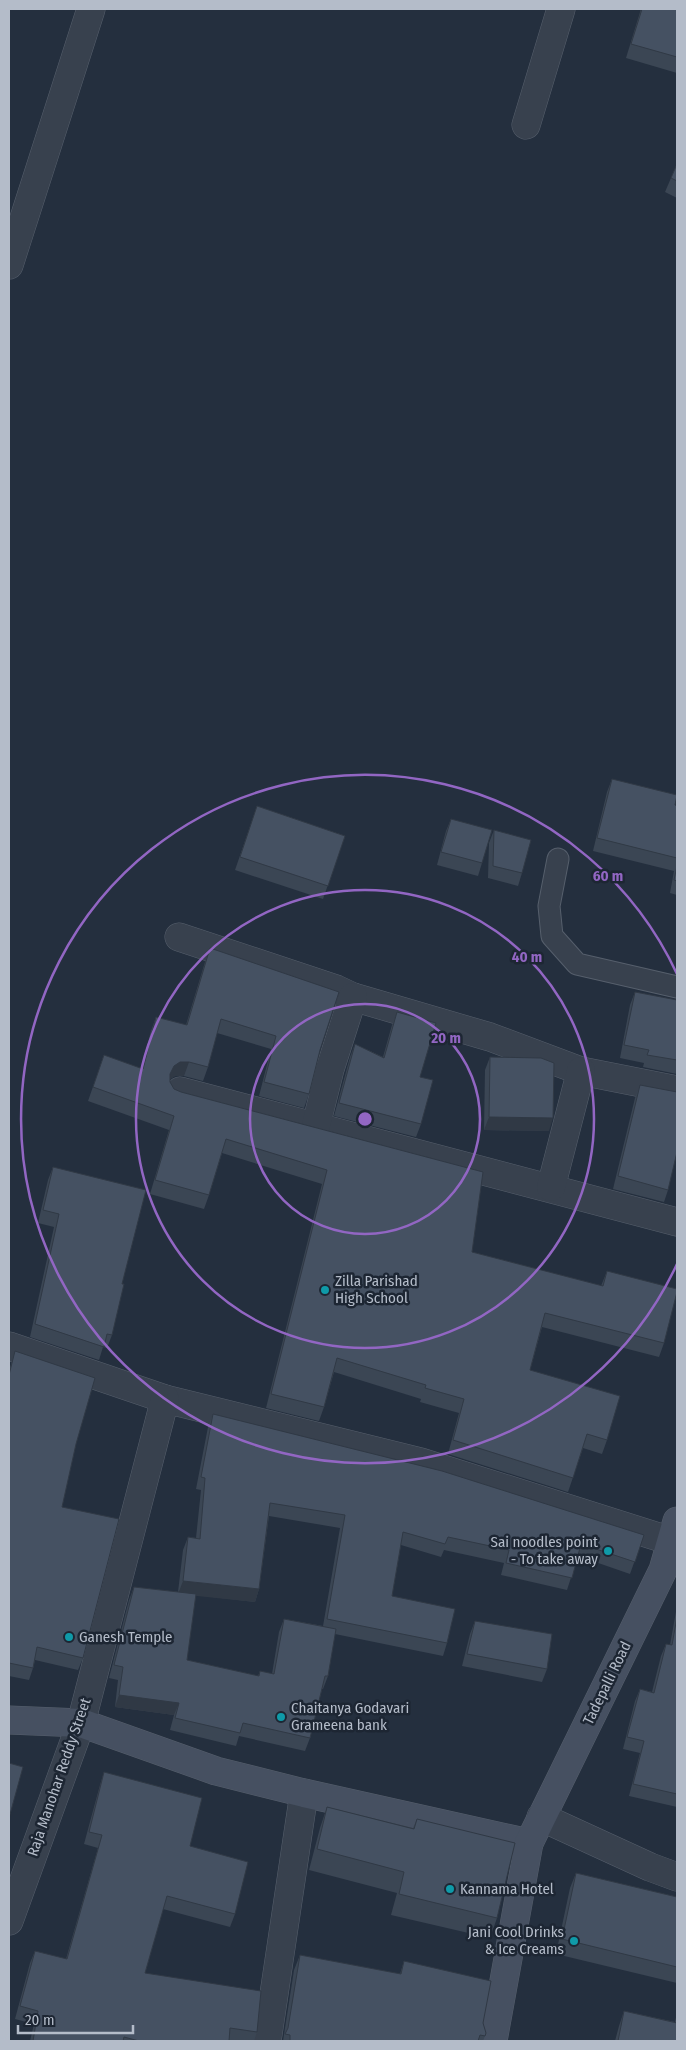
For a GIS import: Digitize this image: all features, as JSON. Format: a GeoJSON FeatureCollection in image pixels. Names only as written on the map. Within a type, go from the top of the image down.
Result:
{"type":"FeatureCollection","features":[{"type":"Feature","properties":{"kind":"street"},"geometry":{"type":"LineString","coordinates":[[9,265],[91,9]]}},
{"type":"Feature","properties":{"kind":"street"},"geometry":{"type":"LineString","coordinates":[[526,125],[561,9]]}},
{"type":"Feature","properties":{"kind":"street"},"geometry":{"type":"LineString","coordinates":[[179,936],[336,989],[353,997],[490,1037],[581,1071],[677,1090]]}},
{"type":"Feature","properties":{"kind":"street"},"geometry":{"type":"LineString","coordinates":[[316,1125],[330,1069],[353,997]]}},
{"type":"Feature","properties":{"kind":"street"},"geometry":{"type":"LineString","coordinates":[[551,1187],[581,1071]]}},
{"type":"Feature","properties":{"kind":"street"},"geometry":{"type":"LineString","coordinates":[[180,1091],[316,1125],[677,1222]]}},
{"type":"Feature","properties":{"kind":"street"},"geometry":{"type":"LineString","coordinates":[[9,1346],[165,1399],[420,1462],[674,1531]]}},
{"type":"Feature","properties":{"kind":"street","name":"Raja Manohar Reddy Street"},"geometry":{"type":"LineString","coordinates":[[9,1920],[81,1723],[165,1399]]}},
{"type":"Feature","properties":{"kind":"street","name":"Tadepalli Road"},"geometry":{"type":"LineString","coordinates":[[493,2041],[529,1843],[670,1572],[674,1531]]}},
{"type":"Feature","properties":{"kind":"street"},"geometry":{"type":"LineString","coordinates":[[9,1720],[81,1723],[216,1771],[304,1793],[529,1843]]}},
{"type":"Feature","properties":{"kind":"street"},"geometry":{"type":"LineString","coordinates":[[266,2041],[279,1969],[304,1793]]}},
{"type":"Feature","properties":{"kind":"street"},"geometry":{"type":"LineString","coordinates":[[541,1818],[650,1867],[677,1876]]}},
{"type":"Feature","properties":{"kind":"lane"},"geometry":{"type":"LineString","coordinates":[[558,859],[549,906],[552,936],[577,964],[677,987]]}},
{"type":"Feature","properties":{"kind":"building"},"geometry":{"type":"Polygon","coordinates":[[[642,9],[677,9],[677,57],[631,44],[642,9]]]}},
{"type":"Feature","properties":{"kind":"building"},"geometry":{"type":"Polygon","coordinates":[[[677,164],[677,181],[671,178],[677,164]]]}},
{"type":"Feature","properties":{"kind":"building"},"geometry":{"type":"Polygon","coordinates":[[[612,779],[677,795],[675,805],[677,806],[677,858],[597,838],[612,779]]]}},
{"type":"Feature","properties":{"kind":"building"},"geometry":{"type":"Polygon","coordinates":[[[257,806],[345,836],[328,886],[240,857],[257,806]]]}},
{"type":"Feature","properties":{"kind":"building"},"geometry":{"type":"Polygon","coordinates":[[[451,819],[492,830],[482,863],[441,852],[451,819]]]}},
{"type":"Feature","properties":{"kind":"building"},"geometry":{"type":"Polygon","coordinates":[[[494,830],[531,840],[522,873],[493,866],[494,830]]]}},
{"type":"Feature","properties":{"kind":"building"},"geometry":{"type":"Polygon","coordinates":[[[677,866],[677,881],[674,880],[677,866]]]}},
{"type":"Feature","properties":{"kind":"building"},"geometry":{"type":"Polygon","coordinates":[[[210,948],[339,992],[320,1050],[309,1094],[264,1082],[276,1036],[221,1019],[208,1067],[189,1062],[180,1062],[174,1066],[170,1074],[170,1082],[174,1089],[483,1172],[472,1252],[603,1286],[607,1271],[677,1289],[664,1343],[545,1313],[530,1370],[620,1396],[607,1440],[587,1434],[573,1478],[453,1440],[464,1399],[425,1388],[426,1385],[337,1358],[324,1407],[271,1394],[327,1170],[226,1139],[209,1195],[155,1180],[174,1116],[93,1087],[104,1055],[143,1069],[156,1017],[187,1025],[210,948]]]}},
{"type":"Feature","properties":{"kind":"building"},"geometry":{"type":"Polygon","coordinates":[[[635,992],[677,1000],[677,1060],[647,1055],[649,1050],[624,1045],[635,992]]]}},
{"type":"Feature","properties":{"kind":"building"},"geometry":{"type":"Polygon","coordinates":[[[397,1012],[436,1023],[420,1077],[433,1080],[421,1124],[339,1103],[355,1044],[384,1058],[397,1012]]]}},
{"type":"Feature","properties":{"kind":"building"},"geometry":{"type":"Polygon","coordinates":[[[490,1057],[541,1058],[554,1063],[553,1118],[489,1117],[490,1057]]]}},
{"type":"Feature","properties":{"kind":"building"},"geometry":{"type":"Polygon","coordinates":[[[640,1085],[677,1092],[677,1152],[668,1190],[618,1176],[640,1085]]]}},
{"type":"Feature","properties":{"kind":"building"},"geometry":{"type":"Polygon","coordinates":[[[53,1167],[146,1190],[122,1284],[124,1284],[112,1335],[107,1334],[104,1347],[35,1324],[59,1214],[43,1210],[53,1167]]]}},
{"type":"Feature","properties":{"kind":"building"},"geometry":{"type":"Polygon","coordinates":[[[15,1351],[95,1378],[76,1444],[62,1507],[119,1519],[83,1658],[37,1647],[33,1668],[9,1663],[9,1375],[15,1351]]]}},
{"type":"Feature","properties":{"kind":"building"},"geometry":{"type":"Polygon","coordinates":[[[213,1414],[442,1471],[644,1535],[635,1562],[581,1544],[572,1578],[506,1563],[509,1550],[448,1537],[445,1544],[403,1532],[392,1596],[455,1609],[447,1643],[327,1619],[345,1515],[270,1503],[259,1589],[183,1581],[188,1537],[200,1539],[205,1478],[201,1477],[213,1414]]]}},
{"type":"Feature","properties":{"kind":"building"},"geometry":{"type":"Polygon","coordinates":[[[134,1587],[196,1594],[187,1660],[259,1676],[260,1671],[274,1674],[284,1619],[336,1629],[328,1676],[325,1676],[310,1738],[243,1723],[240,1733],[175,1718],[179,1703],[119,1695],[123,1667],[114,1665],[134,1587]]]}},
{"type":"Feature","properties":{"kind":"building"},"geometry":{"type":"Polygon","coordinates":[[[677,1617],[677,1794],[633,1784],[644,1741],[627,1737],[640,1689],[654,1693],[666,1644],[672,1645],[677,1617]]]}},
{"type":"Feature","properties":{"kind":"building"},"geometry":{"type":"Polygon","coordinates":[[[475,1621],[552,1634],[547,1669],[467,1654],[475,1621]]]}},
{"type":"Feature","properties":{"kind":"building"},"geometry":{"type":"Polygon","coordinates":[[[9,1763],[23,1767],[9,1818],[9,1763]]]}},
{"type":"Feature","properties":{"kind":"building"},"geometry":{"type":"Polygon","coordinates":[[[104,1772],[202,1798],[190,1846],[248,1862],[235,1914],[167,1896],[145,1973],[261,1991],[257,2032],[230,2028],[229,2041],[139,2041],[124,2037],[123,2041],[33,2041],[38,2011],[20,2006],[35,1951],[67,1959],[102,1835],[89,1832],[104,1772]]]}},
{"type":"Feature","properties":{"kind":"building"},"geometry":{"type":"Polygon","coordinates":[[[327,1807],[414,1829],[417,1819],[515,1843],[497,1918],[399,1894],[404,1872],[317,1849],[327,1807]]]}},
{"type":"Feature","properties":{"kind":"building"},"geometry":{"type":"Polygon","coordinates":[[[576,1873],[677,1897],[677,1967],[562,1939],[576,1873]]]}},
{"type":"Feature","properties":{"kind":"building"},"geometry":{"type":"Polygon","coordinates":[[[300,1955],[401,1974],[404,1961],[491,1981],[483,2023],[485,2036],[480,2035],[478,2041],[290,2041],[290,2035],[285,2034],[288,2028],[300,1955]]]}},
{"type":"Feature","properties":{"kind":"building"},"geometry":{"type":"Polygon","coordinates":[[[624,2011],[677,2023],[677,2041],[618,2041],[624,2011]]]}},
{"type":"Feature","properties":{"kind":"place","name":"Zilla Parishad High School"},"geometry":{"type":"Point","coordinates":[325,1290]}},
{"type":"Feature","properties":{"kind":"place","name":"Sai noodles point - To take away"},"geometry":{"type":"Point","coordinates":[608,1551]}},
{"type":"Feature","properties":{"kind":"place","name":"Ganesh Temple"},"geometry":{"type":"Point","coordinates":[69,1637]}},
{"type":"Feature","properties":{"kind":"place","name":"Chaitanya Godavari Grameena bank"},"geometry":{"type":"Point","coordinates":[281,1717]}},
{"type":"Feature","properties":{"kind":"place","name":"Kannama Hotel"},"geometry":{"type":"Point","coordinates":[450,1889]}},
{"type":"Feature","properties":{"kind":"place","name":"Jani Cool Drinks & Ice Creams"},"geometry":{"type":"Point","coordinates":[574,1941]}}]}
